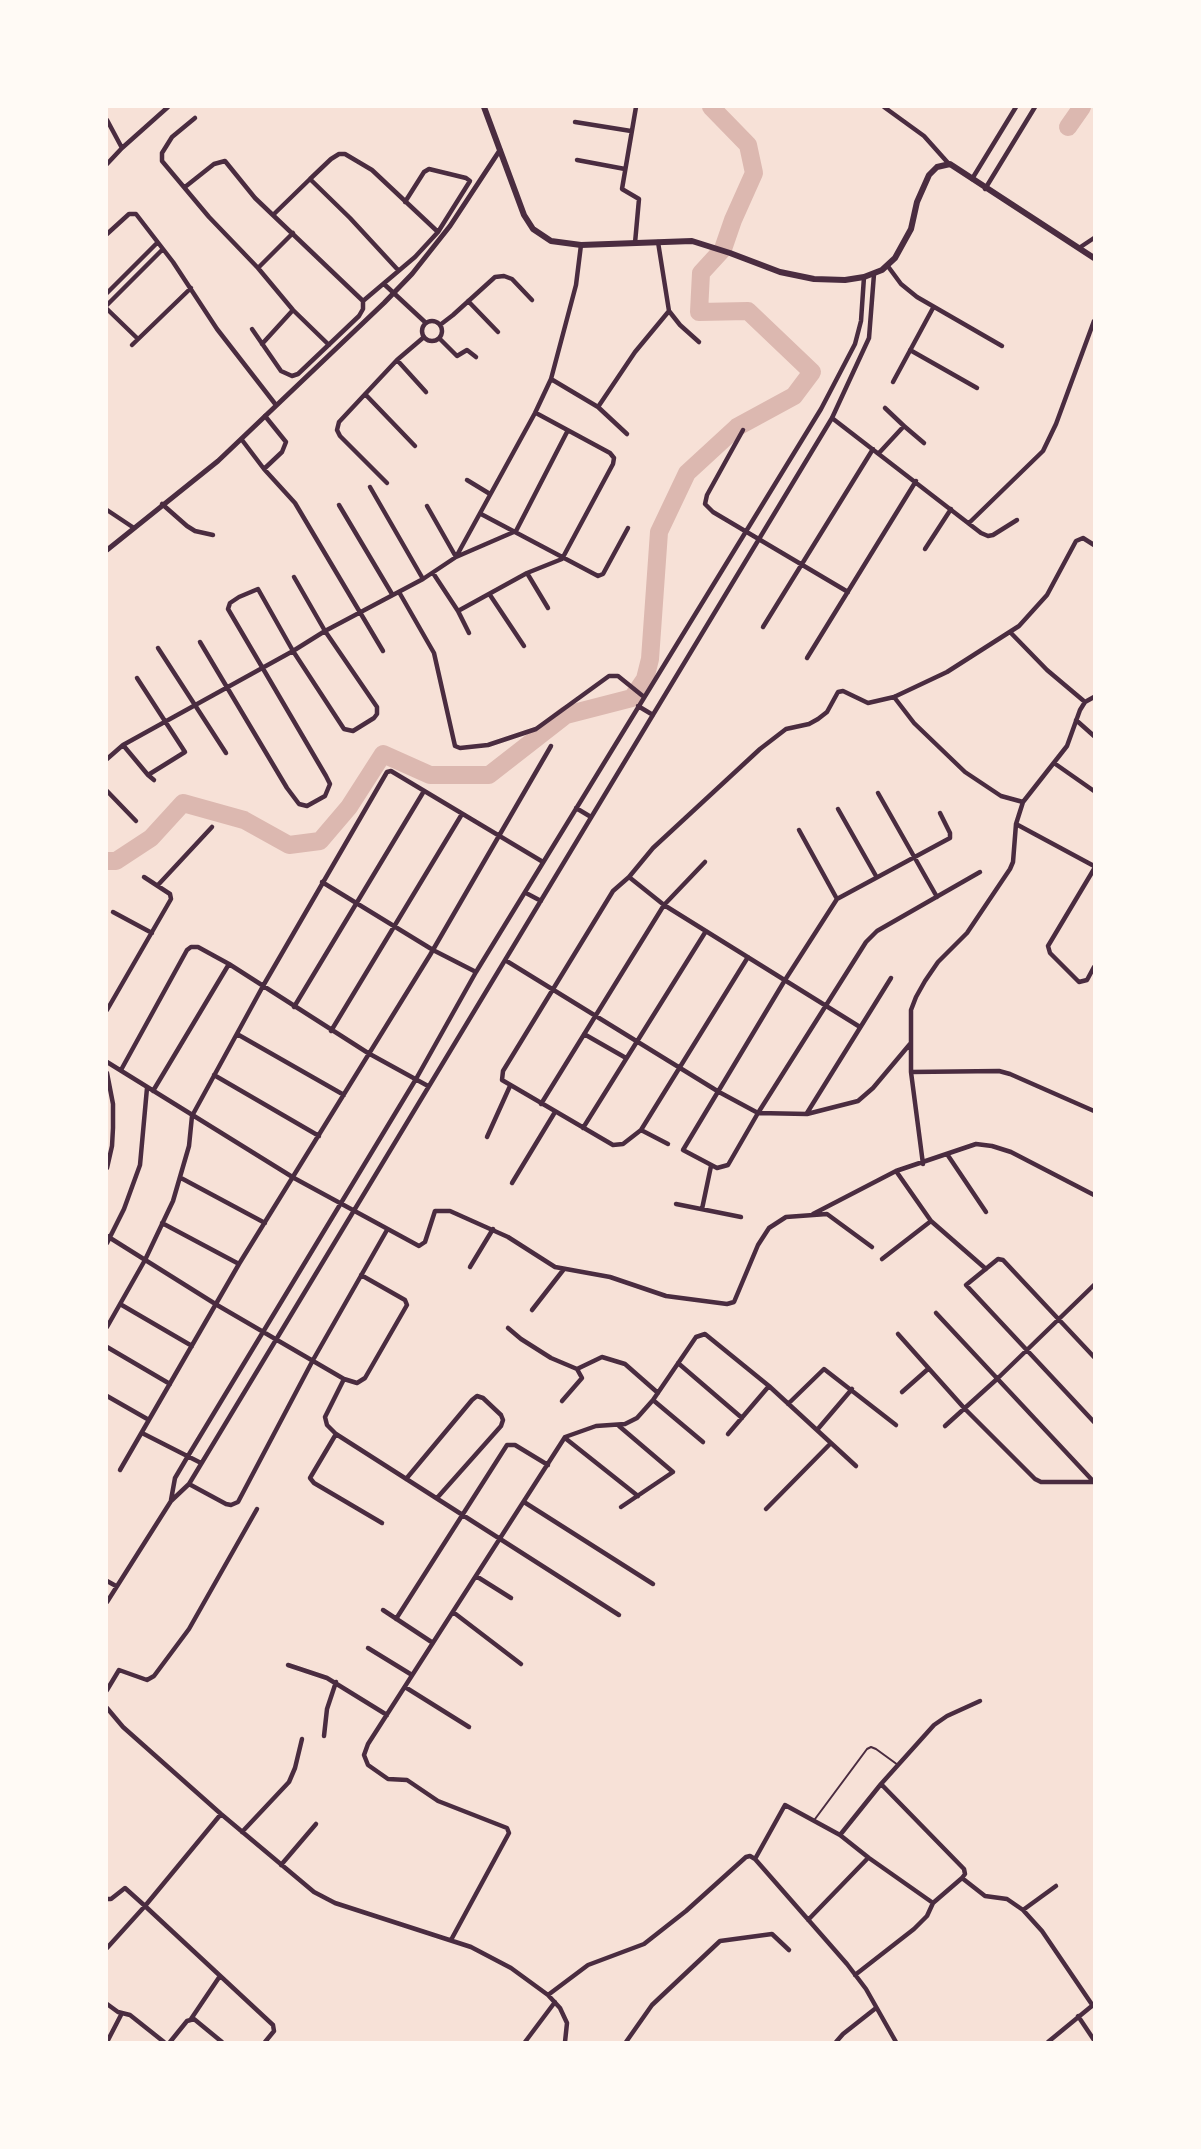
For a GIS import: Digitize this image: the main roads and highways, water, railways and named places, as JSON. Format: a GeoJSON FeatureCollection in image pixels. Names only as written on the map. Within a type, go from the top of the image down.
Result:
{"type":"FeatureCollection","features":[{"type":"Feature","properties":{"kind":"main road"},"geometry":{"type":"LineString","coordinates":[[484,107],[524,215],[533,229],[551,240],[581,245],[692,241],[780,272],[814,279],[845,280],[864,277],[887,265],[901,250],[929,175],[937,167],[950,164],[1094,258]]}},
{"type":"Feature","properties":{"kind":"waterway"},"geometry":{"type":"LineString","coordinates":[[107,861],[116,861],[151,838],[183,803],[244,820],[289,845],[320,841],[349,807],[383,754],[430,775],[489,775],[566,715],[632,698],[645,679],[650,659],[659,532],[687,473],[737,427],[794,396],[812,372],[748,311],[699,312],[701,273],[723,249],[754,173],[748,145],[711,107]]}},
{"type":"Feature","properties":{"kind":"waterway"},"geometry":{"type":"LineString","coordinates":[[1068,127],[1082,107]]}}]}
